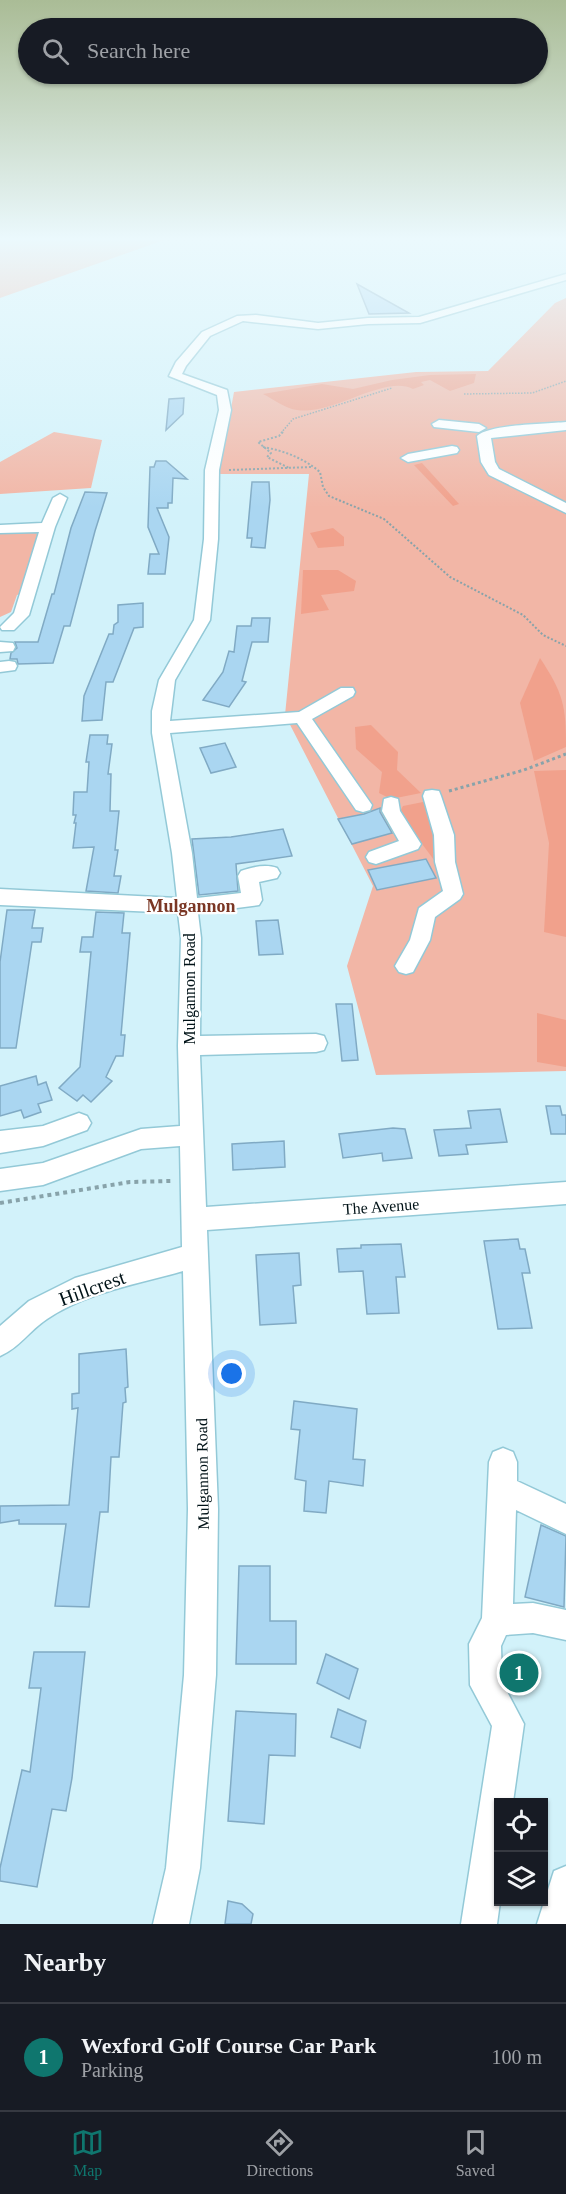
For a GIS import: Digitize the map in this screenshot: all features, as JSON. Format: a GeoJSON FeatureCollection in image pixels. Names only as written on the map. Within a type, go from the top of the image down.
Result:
{"type":"FeatureCollection","features":[{"type":"Feature","properties":{"kind":"street","name":"Mulgannon Road"},"geometry":{"type":"LineString","coordinates":[[171,1924],[183,1868],[200,1675],[203,1509],[189,1046],[191,938],[182,853],[161,728],[161,701],[167,680],[202,620],[212,539],[212,470],[225,410],[223,393],[176,376],[180,365],[206,334],[216,329]]}},
{"type":"Feature","properties":{"kind":"street"},"geometry":{"type":"LineString","coordinates":[[439,424],[480,429],[493,433],[566,426]]}},
{"type":"Feature","properties":{"kind":"street"},"geometry":{"type":"LineString","coordinates":[[480,429],[488,462],[494,471],[566,509]]}},
{"type":"Feature","properties":{"kind":"street"},"geometry":{"type":"LineString","coordinates":[[408,458],[452,450]]}},
{"type":"Feature","properties":{"kind":"street"},"geometry":{"type":"LineString","coordinates":[[8,627],[21,615],[48,527],[60,498]]}},
{"type":"Feature","properties":{"kind":"street"},"geometry":{"type":"LineString","coordinates":[[0,529],[48,527]]}},
{"type":"Feature","properties":{"kind":"street"},"geometry":{"type":"LineString","coordinates":[[161,728],[239,720],[302,717],[347,692]]}},
{"type":"Feature","properties":{"kind":"street"},"geometry":{"type":"LineString","coordinates":[[302,717],[363,805]]}},
{"type":"Feature","properties":{"kind":"street"},"geometry":{"type":"LineString","coordinates":[[406,966],[420,940],[426,914],[453,894],[445,862],[444,835],[432,796]]}},
{"type":"Feature","properties":{"kind":"street"},"geometry":{"type":"LineString","coordinates":[[376,857],[411,844],[391,811],[392,804]]}},
{"type":"Feature","properties":{"kind":"street"},"geometry":{"type":"LineString","coordinates":[[0,897],[188,906],[252,900],[248,876],[270,873]]}},
{"type":"Feature","properties":{"kind":"street"},"geometry":{"type":"LineString","coordinates":[[189,1046],[316,1042]]}},
{"type":"Feature","properties":{"kind":"street"},"geometry":{"type":"LineString","coordinates":[[0,1142],[43,1136],[80,1122]]}},
{"type":"Feature","properties":{"kind":"street"},"geometry":{"type":"LineString","coordinates":[[0,1180],[43,1174],[141,1140],[192,1135]]}},
{"type":"Feature","properties":{"kind":"street","name":"The Avenue"},"geometry":{"type":"LineString","coordinates":[[196,1219],[566,1193]]}},
{"type":"Feature","properties":{"kind":"street","name":"Hillcrest"},"geometry":{"type":"LineString","coordinates":[[0,1343],[38,1310],[84,1287],[196,1255]]}},
{"type":"Feature","properties":{"kind":"street"},"geometry":{"type":"LineString","coordinates":[[479,1924],[508,1724],[486,1684],[485,1644],[497,1620],[502,1475],[566,1520]]}},
{"type":"Feature","properties":{"kind":"street"},"geometry":{"type":"LineString","coordinates":[[497,1620],[533,1618],[566,1625]]}},
{"type":"Feature","properties":{"kind":"street"},"geometry":{"type":"LineString","coordinates":[[555,1924],[566,1883]]}},
{"type":"Feature","properties":{"kind":"path"},"geometry":{"type":"LineString","coordinates":[[464,394],[532,393],[566,381]]}},
{"type":"Feature","properties":{"kind":"path"},"geometry":{"type":"LineString","coordinates":[[289,468],[281,460],[272,460],[267,457],[271,453],[258,442],[279,436],[293,419],[392,388]]}},
{"type":"Feature","properties":{"kind":"path"},"geometry":{"type":"LineString","coordinates":[[263,447],[290,452],[314,467],[320,472],[322,487],[328,496],[384,519],[450,577],[523,615],[543,635],[566,646]]}},
{"type":"Feature","properties":{"kind":"path"},"geometry":{"type":"LineString","coordinates":[[212,470],[314,467]]}},
{"type":"Feature","properties":{"kind":"path"},"geometry":{"type":"LineString","coordinates":[[432,796],[524,770],[566,754]]}},
{"type":"Feature","properties":{"kind":"path"},"geometry":{"type":"LineString","coordinates":[[0,1203],[130,1182],[194,1181]]}},
{"type":"Feature","properties":{"kind":"shaded area"},"geometry":{"type":"Polygon","coordinates":[[[530,329],[566,329],[566,1071],[376,1075],[347,966],[373,886],[285,715],[309,474],[219,474],[234,392],[416,372],[488,371],[530,329]]]}},
{"type":"Feature","properties":{"kind":"shaded area"},"geometry":{"type":"Polygon","coordinates":[[[476,374],[474,383],[450,391],[430,380],[421,382],[424,385],[413,389],[401,386],[388,387],[311,410],[288,408],[263,394],[322,384],[353,389],[392,380],[430,375],[476,374]]]}},
{"type":"Feature","properties":{"kind":"shaded area"},"geometry":{"type":"Polygon","coordinates":[[[54,432],[102,440],[91,488],[0,494],[0,462],[54,432]]]}},
{"type":"Feature","properties":{"kind":"shaded area"},"geometry":{"type":"Polygon","coordinates":[[[422,463],[459,504],[453,506],[414,465],[422,463]]]}},
{"type":"Feature","properties":{"kind":"shaded area"},"geometry":{"type":"Polygon","coordinates":[[[333,528],[344,537],[344,546],[318,548],[310,533],[333,528]]]}},
{"type":"Feature","properties":{"kind":"shaded area"},"geometry":{"type":"Polygon","coordinates":[[[28,531],[39,534],[21,594],[17,595],[11,612],[0,617],[0,533],[28,531]]]}},
{"type":"Feature","properties":{"kind":"shaded area"},"geometry":{"type":"Polygon","coordinates":[[[303,570],[338,570],[356,581],[354,591],[321,595],[329,610],[301,614],[303,570]]]}},
{"type":"Feature","properties":{"kind":"shaded area"},"geometry":{"type":"Polygon","coordinates":[[[540,658],[562,700],[566,747],[534,761],[520,703],[540,658]]]}},
{"type":"Feature","properties":{"kind":"shaded area"},"geometry":{"type":"Polygon","coordinates":[[[371,725],[398,752],[397,770],[421,793],[391,799],[379,793],[382,772],[356,749],[355,727],[371,725]]]}},
{"type":"Feature","properties":{"kind":"shaded area"},"geometry":{"type":"Polygon","coordinates":[[[566,770],[566,937],[544,932],[549,843],[534,771],[566,770]]]}},
{"type":"Feature","properties":{"kind":"shaded area"},"geometry":{"type":"Polygon","coordinates":[[[426,802],[440,835],[437,864],[399,813],[403,806],[426,802]]]}},
{"type":"Feature","properties":{"kind":"shaded area"},"geometry":{"type":"Polygon","coordinates":[[[537,1013],[566,1020],[566,1067],[537,1062],[537,1013]]]}},
{"type":"Feature","properties":{"kind":"building"},"geometry":{"type":"Polygon","coordinates":[[[184,398],[183,414],[166,430],[169,399],[184,398]]]}},
{"type":"Feature","properties":{"kind":"building"},"geometry":{"type":"Polygon","coordinates":[[[156,461],[166,461],[187,479],[173,478],[172,503],[168,503],[168,508],[157,508],[169,537],[165,574],[148,574],[150,554],[159,554],[148,527],[150,467],[154,467],[156,461]]]}},
{"type":"Feature","properties":{"kind":"building"},"geometry":{"type":"Polygon","coordinates":[[[252,482],[269,482],[270,500],[265,548],[251,547],[252,538],[247,538],[252,482]]]}},
{"type":"Feature","properties":{"kind":"building"},"geometry":{"type":"Polygon","coordinates":[[[85,492],[107,493],[70,626],[64,626],[53,663],[18,664],[17,659],[10,659],[11,653],[17,648],[15,642],[38,642],[52,594],[54,594],[71,528],[85,492]]]}},
{"type":"Feature","properties":{"kind":"building"},"geometry":{"type":"Polygon","coordinates":[[[143,603],[143,627],[134,628],[113,682],[106,682],[102,720],[82,721],[84,696],[109,634],[113,634],[114,625],[118,622],[118,605],[143,603]]]}},
{"type":"Feature","properties":{"kind":"building"},"geometry":{"type":"Polygon","coordinates":[[[252,618],[270,618],[268,642],[252,642],[242,681],[246,682],[229,707],[203,700],[223,672],[229,651],[234,652],[237,626],[251,626],[252,618]]]}},
{"type":"Feature","properties":{"kind":"building"},"geometry":{"type":"Polygon","coordinates":[[[90,735],[108,735],[107,744],[112,744],[108,774],[111,774],[110,811],[119,811],[115,850],[118,850],[114,876],[121,876],[118,893],[86,891],[94,847],[73,848],[76,823],[74,823],[76,815],[73,815],[74,792],[87,792],[89,762],[86,762],[90,735]]]}},
{"type":"Feature","properties":{"kind":"building"},"geometry":{"type":"Polygon","coordinates":[[[225,743],[236,767],[211,773],[200,748],[225,743]]]}},
{"type":"Feature","properties":{"kind":"building"},"geometry":{"type":"Polygon","coordinates":[[[380,808],[392,833],[352,844],[338,819],[380,808]]]}},
{"type":"Feature","properties":{"kind":"building"},"geometry":{"type":"Polygon","coordinates":[[[283,829],[292,856],[236,864],[238,891],[199,895],[192,839],[231,837],[283,829]]]}},
{"type":"Feature","properties":{"kind":"building"},"geometry":{"type":"Polygon","coordinates":[[[426,859],[436,878],[377,890],[368,870],[426,859]]]}},
{"type":"Feature","properties":{"kind":"building"},"geometry":{"type":"Polygon","coordinates":[[[7,910],[35,910],[32,928],[43,928],[41,942],[32,942],[16,1048],[0,1048],[0,962],[7,910]]]}},
{"type":"Feature","properties":{"kind":"building"},"geometry":{"type":"Polygon","coordinates":[[[96,912],[124,913],[122,933],[130,933],[121,1035],[125,1035],[123,1056],[116,1056],[106,1077],[112,1081],[91,1102],[83,1095],[77,1101],[59,1088],[80,1067],[91,952],[80,952],[82,937],[93,937],[96,912]]]}},
{"type":"Feature","properties":{"kind":"building"},"geometry":{"type":"Polygon","coordinates":[[[278,920],[283,954],[259,955],[256,921],[278,920]]]}},
{"type":"Feature","properties":{"kind":"building"},"geometry":{"type":"Polygon","coordinates":[[[336,1004],[352,1004],[358,1060],[342,1061],[336,1004]]]}},
{"type":"Feature","properties":{"kind":"building"},"geometry":{"type":"Polygon","coordinates":[[[36,1076],[38,1085],[46,1082],[52,1100],[38,1104],[41,1112],[24,1118],[21,1110],[0,1116],[0,1086],[36,1076]]]}},
{"type":"Feature","properties":{"kind":"building"},"geometry":{"type":"Polygon","coordinates":[[[546,1106],[560,1106],[562,1115],[566,1115],[566,1134],[551,1134],[546,1106]]]}},
{"type":"Feature","properties":{"kind":"building"},"geometry":{"type":"Polygon","coordinates":[[[500,1109],[507,1142],[466,1145],[468,1154],[439,1156],[434,1130],[471,1128],[468,1111],[500,1109]]]}},
{"type":"Feature","properties":{"kind":"building"},"geometry":{"type":"Polygon","coordinates":[[[393,1128],[405,1129],[412,1158],[383,1161],[382,1153],[343,1158],[339,1134],[393,1128]]]}},
{"type":"Feature","properties":{"kind":"building"},"geometry":{"type":"Polygon","coordinates":[[[284,1141],[285,1167],[233,1170],[232,1144],[284,1141]]]}},
{"type":"Feature","properties":{"kind":"building"},"geometry":{"type":"Polygon","coordinates":[[[518,1239],[520,1249],[525,1249],[530,1273],[522,1273],[532,1328],[498,1329],[484,1241],[518,1239]]]}},
{"type":"Feature","properties":{"kind":"building"},"geometry":{"type":"Polygon","coordinates":[[[401,1244],[405,1277],[396,1277],[399,1313],[367,1314],[363,1271],[339,1272],[337,1249],[361,1248],[361,1245],[401,1244]]]}},
{"type":"Feature","properties":{"kind":"building"},"geometry":{"type":"Polygon","coordinates":[[[299,1253],[301,1285],[293,1286],[296,1323],[260,1325],[256,1255],[299,1253]]]}},
{"type":"Feature","properties":{"kind":"building"},"geometry":{"type":"Polygon","coordinates":[[[126,1349],[128,1387],[125,1388],[126,1402],[123,1403],[119,1457],[111,1457],[108,1512],[100,1512],[89,1607],[55,1606],[66,1524],[19,1524],[19,1520],[0,1523],[0,1506],[69,1505],[78,1408],[72,1409],[72,1394],[79,1393],[79,1354],[126,1349]]]}},
{"type":"Feature","properties":{"kind":"building"},"geometry":{"type":"Polygon","coordinates":[[[294,1401],[357,1409],[353,1459],[365,1460],[363,1486],[329,1481],[326,1513],[304,1511],[306,1481],[295,1479],[300,1430],[291,1429],[294,1401]]]}},
{"type":"Feature","properties":{"kind":"building"},"geometry":{"type":"Polygon","coordinates":[[[541,1525],[566,1536],[564,1607],[525,1597],[541,1525]]]}},
{"type":"Feature","properties":{"kind":"building"},"geometry":{"type":"Polygon","coordinates":[[[239,1566],[270,1566],[270,1621],[296,1621],[296,1664],[236,1664],[239,1566]]]}},
{"type":"Feature","properties":{"kind":"building"},"geometry":{"type":"Polygon","coordinates":[[[34,1652],[85,1652],[72,1778],[66,1811],[52,1809],[37,1887],[0,1881],[0,1868],[22,1770],[30,1772],[41,1688],[29,1688],[34,1652]]]}},
{"type":"Feature","properties":{"kind":"building"},"geometry":{"type":"Polygon","coordinates":[[[326,1654],[358,1669],[349,1699],[317,1683],[326,1654]]]}},
{"type":"Feature","properties":{"kind":"building"},"geometry":{"type":"Polygon","coordinates":[[[338,1709],[366,1721],[360,1748],[331,1737],[338,1709]]]}},
{"type":"Feature","properties":{"kind":"building"},"geometry":{"type":"Polygon","coordinates":[[[236,1711],[296,1714],[295,1756],[269,1755],[264,1824],[228,1821],[236,1711]]]}},
{"type":"Feature","properties":{"kind":"building"},"geometry":{"type":"Polygon","coordinates":[[[228,1901],[242,1904],[253,1914],[251,1924],[225,1924],[228,1901]]]}},
{"type":"Feature","properties":{"kind":"place","name":"Wexford Golf Course Car Park"},"geometry":{"type":"Point","coordinates":[519,1673]}},
{"type":"Feature","properties":{"kind":"district","name":"Mulgannon"},"geometry":{"type":"Point","coordinates":[191,906]}}]}
